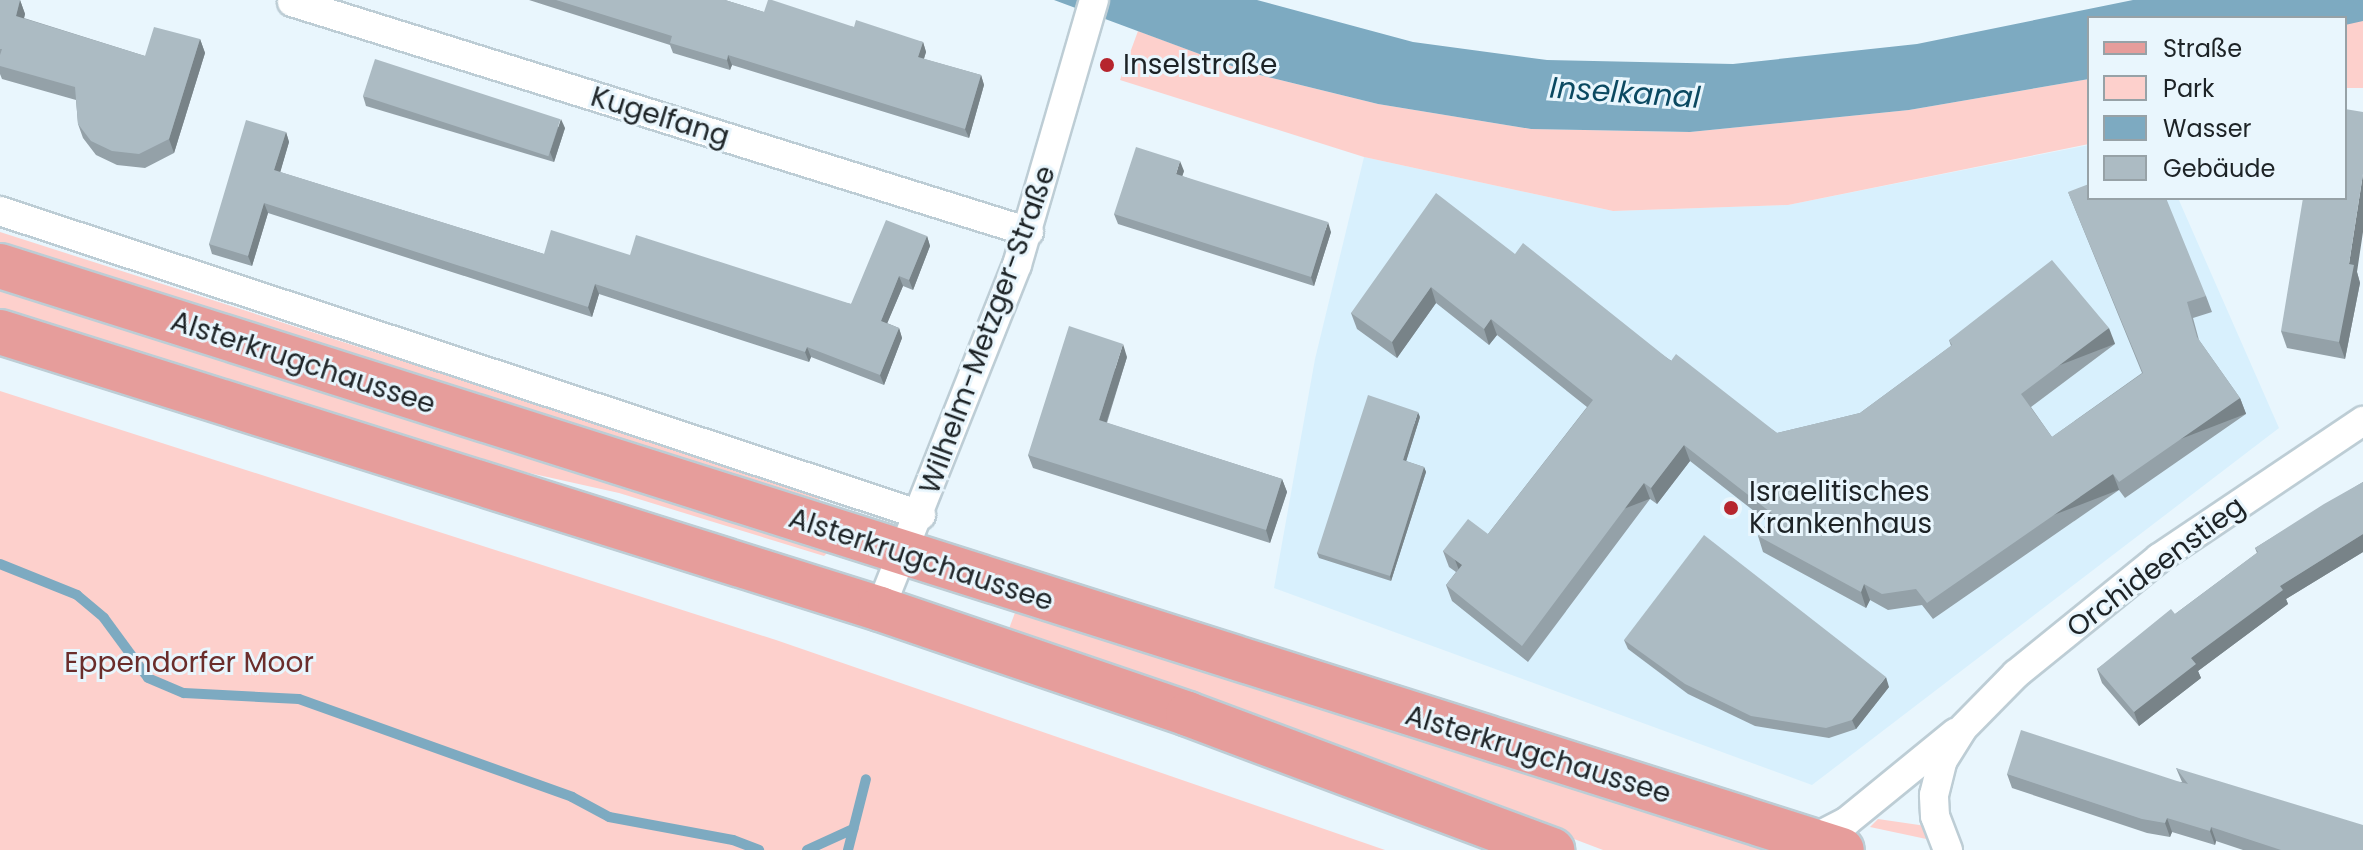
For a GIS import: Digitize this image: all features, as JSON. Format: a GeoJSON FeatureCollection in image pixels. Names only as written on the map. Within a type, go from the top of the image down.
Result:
{"type":"FeatureCollection","features":[{"type":"Feature","properties":{"kind":"main road","name":"Alsterkrugchaussee"},"geometry":{"type":"LineString","coordinates":[[0,266],[1826,845]]}},
{"type":"Feature","properties":{"kind":"main road"},"geometry":{"type":"LineString","coordinates":[[0,332],[880,609],[1188,714],[1552,850]]}},
{"type":"Feature","properties":{"kind":"street","name":"Wilhelm-Metzger-Straße"},"geometry":{"type":"LineString","coordinates":[[880,609],[921,515],[1029,232],[1094,0]]}},
{"type":"Feature","properties":{"kind":"street","name":"Kugelfang"},"geometry":{"type":"LineString","coordinates":[[292,2],[1029,232]]}},
{"type":"Feature","properties":{"kind":"street","name":"Alsterkrugchaussee"},"geometry":{"type":"LineString","coordinates":[[0,211],[921,515]]}},
{"type":"Feature","properties":{"kind":"street","name":"Orchideenstieg"},"geometry":{"type":"LineString","coordinates":[[1948,850],[1935,816],[1934,795],[1943,760],[1962,729],[2016,674],[2159,558],[2363,421]]}},
{"type":"Feature","properties":{"kind":"street","name":"Orchideenstieg"},"geometry":{"type":"LineString","coordinates":[[1826,845],[1846,822],[1935,744],[1962,729]]}},
{"type":"Feature","properties":{"kind":"shaded area","name":"Israelitisches Krankenhaus"},"geometry":{"type":"Polygon","coordinates":[[[2087,145],[2087,200],[2179,200],[2279,428],[1812,785],[1274,588],[1315,359],[1364,157],[1613,211],[1788,205],[2087,145]]]}},
{"type":"Feature","properties":{"kind":"green space"},"geometry":{"type":"Polygon","coordinates":[[[2347,21],[2363,21],[2363,88],[2347,88],[2347,21]]]}},
{"type":"Feature","properties":{"kind":"green space"},"geometry":{"type":"Polygon","coordinates":[[[1138,31],[1248,72],[1378,104],[1531,129],[1690,132],[1909,110],[2087,79],[2087,144],[1788,205],[1613,211],[1364,157],[1120,80],[1138,31]]]}},
{"type":"Feature","properties":{"kind":"green space"},"geometry":{"type":"Polygon","coordinates":[[[0,232],[820,495],[817,516],[0,251],[0,232]]]}},
{"type":"Feature","properties":{"kind":"green space"},"geometry":{"type":"Polygon","coordinates":[[[0,286],[831,549],[824,556],[619,493],[422,449],[0,314],[0,286]]]}},
{"type":"Feature","properties":{"kind":"green space","name":"Eppendorfer Moor"},"geometry":{"type":"Polygon","coordinates":[[[0,391],[776,640],[1385,850],[0,850],[0,391]]]}},
{"type":"Feature","properties":{"kind":"green space"},"geometry":{"type":"Polygon","coordinates":[[[1016,610],[1465,755],[1783,850],[1603,850],[1271,724],[1007,634],[1016,610]]]}},
{"type":"Feature","properties":{"kind":"green space"},"geometry":{"type":"Polygon","coordinates":[[[1878,819],[1926,826],[1931,840],[1870,827],[1878,819]]]}},
{"type":"Feature","properties":{"kind":"water","name":"Inselkanal"},"geometry":{"type":"Polygon","coordinates":[[[1054,0],[1257,0],[1413,42],[1547,60],[1733,64],[1917,44],[2133,0],[2363,0],[2363,21],[2347,25],[2347,16],[2087,16],[2087,79],[1909,110],[1690,132],[1531,129],[1378,104],[1248,72],[1054,0]]]}},
{"type":"Feature","properties":{"kind":"building"},"geometry":{"type":"Polygon","coordinates":[[[0,0],[20,0],[16,16],[145,56],[154,27],[200,39],[169,139],[139,154],[112,151],[91,141],[78,124],[75,87],[0,66],[0,0]]]}},
{"type":"Feature","properties":{"kind":"building"},"geometry":{"type":"Polygon","coordinates":[[[556,0],[725,0],[764,12],[768,0],[772,0],[854,27],[856,20],[923,42],[918,57],[981,75],[965,129],[728,55],[727,60],[670,43],[672,36],[556,0]]]}},
{"type":"Feature","properties":{"kind":"building"},"geometry":{"type":"Polygon","coordinates":[[[375,59],[560,119],[548,156],[363,96],[375,59]]]}},
{"type":"Feature","properties":{"kind":"building"},"geometry":{"type":"Polygon","coordinates":[[[2347,109],[2363,112],[2363,174],[2349,264],[2354,265],[2339,342],[2281,331],[2303,200],[2347,200],[2347,109]]]}},
{"type":"Feature","properties":{"kind":"building"},"geometry":{"type":"Polygon","coordinates":[[[246,120],[286,132],[274,170],[544,254],[551,230],[630,255],[636,235],[851,304],[886,220],[927,236],[909,280],[899,276],[881,321],[899,328],[880,375],[807,347],[805,352],[595,284],[588,307],[264,203],[248,256],[209,244],[246,120]]]}},
{"type":"Feature","properties":{"kind":"building"},"geometry":{"type":"Polygon","coordinates":[[[1136,147],[1180,161],[1176,174],[1328,222],[1311,277],[1114,214],[1136,147]]]}},
{"type":"Feature","properties":{"kind":"building"},"geometry":{"type":"Polygon","coordinates":[[[2087,185],[2087,200],[2167,200],[2206,296],[2187,302],[2197,337],[2240,398],[2119,482],[2113,474],[1927,603],[1916,589],[1882,594],[1864,584],[1861,592],[1758,536],[1774,515],[1684,445],[1651,488],[1644,483],[1522,646],[1446,585],[1462,565],[1443,551],[1468,519],[1488,534],[1593,400],[1491,319],[1484,329],[1431,287],[1392,342],[1351,313],[1436,193],[1515,254],[1523,243],[1671,361],[1676,354],[1777,433],[1860,413],[1952,345],[1949,340],[2052,260],[2109,328],[2021,394],[2052,437],[2143,373],[2068,192],[2087,185]]]}},
{"type":"Feature","properties":{"kind":"building"},"geometry":{"type":"Polygon","coordinates":[[[1069,326],[1123,344],[1099,420],[1282,479],[1266,530],[1028,455],[1069,326]]]}},
{"type":"Feature","properties":{"kind":"building"},"geometry":{"type":"Polygon","coordinates":[[[1368,395],[1418,412],[1403,460],[1424,467],[1390,576],[1317,553],[1368,395]]]}},
{"type":"Feature","properties":{"kind":"building"},"geometry":{"type":"Polygon","coordinates":[[[2363,482],[2363,534],[2280,586],[2283,590],[2191,658],[2196,664],[2134,712],[2097,669],[2171,609],[2175,614],[2258,552],[2255,548],[2363,482]]]}},
{"type":"Feature","properties":{"kind":"building"},"geometry":{"type":"Polygon","coordinates":[[[1704,535],[1886,677],[1852,720],[1826,728],[1751,716],[1685,684],[1624,640],[1704,535]]]}},
{"type":"Feature","properties":{"kind":"building"},"geometry":{"type":"Polygon","coordinates":[[[2021,730],[2180,782],[2188,784],[2176,768],[2363,825],[2363,850],[2281,850],[2211,827],[2210,831],[2167,818],[2165,823],[2142,819],[2007,774],[2021,730]]]}},
{"type":"Feature","properties":{"kind":"waterway"},"geometry":{"type":"LineString","coordinates":[[0,564],[77,595],[104,618],[148,678],[184,693],[299,699],[572,797],[609,817],[733,840],[759,850]]}},
{"type":"Feature","properties":{"kind":"waterway"},"geometry":{"type":"LineString","coordinates":[[848,850],[866,779]]}},
{"type":"Feature","properties":{"kind":"waterway"},"geometry":{"type":"LineString","coordinates":[[807,850],[853,829]]}},
{"type":"Feature","properties":{"kind":"place","name":"Inselstraße"},"geometry":{"type":"Point","coordinates":[1107,65]}},
{"type":"Feature","properties":{"kind":"place","name":"Israelitisches Krankenhaus"},"geometry":{"type":"Point","coordinates":[1731,508]}}]}
